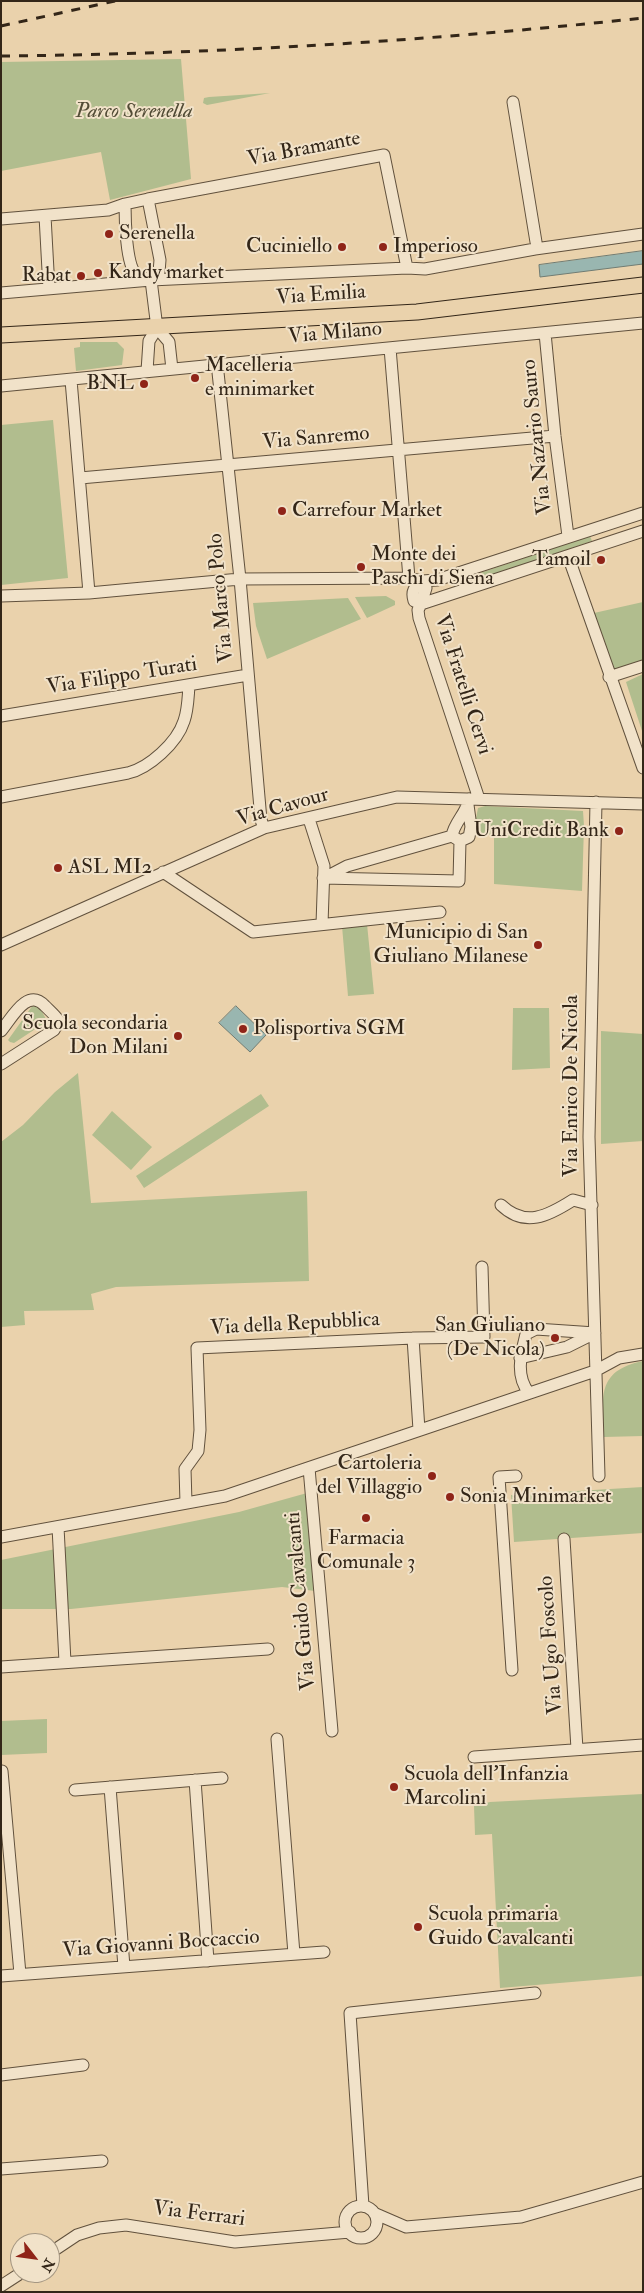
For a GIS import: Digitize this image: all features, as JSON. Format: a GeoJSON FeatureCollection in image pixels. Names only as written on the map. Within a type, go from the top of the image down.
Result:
{"type":"FeatureCollection","features":[{"type":"Feature","properties":{"kind":"main road","name":"Via Emilia"},"geometry":{"type":"LineString","coordinates":[[1,335],[157,328],[426,311],[643,285]]}},
{"type":"Feature","properties":{"kind":"street"},"geometry":{"type":"LineString","coordinates":[[513,102],[536,242]]}},
{"type":"Feature","properties":{"kind":"street","name":"Via Bramante"},"geometry":{"type":"LineString","coordinates":[[148,198],[384,155],[407,268]]}},
{"type":"Feature","properties":{"kind":"street"},"geometry":{"type":"LineString","coordinates":[[1,219],[108,210],[148,198],[160,260],[159,272],[151,280]]}},
{"type":"Feature","properties":{"kind":"street"},"geometry":{"type":"LineString","coordinates":[[125,204],[125,221],[132,268],[137,275],[151,280]]}},
{"type":"Feature","properties":{"kind":"street"},"geometry":{"type":"LineString","coordinates":[[45,216],[49,289]]}},
{"type":"Feature","properties":{"kind":"street"},"geometry":{"type":"LineString","coordinates":[[1,293],[151,280],[407,268],[425,269],[535,249],[643,234]]}},
{"type":"Feature","properties":{"kind":"street"},"geometry":{"type":"LineString","coordinates":[[151,280],[157,328],[169,342],[172,369]]}},
{"type":"Feature","properties":{"kind":"street","name":"Via Milano"},"geometry":{"type":"LineString","coordinates":[[1,386],[147,372],[217,363],[643,323]]}},
{"type":"Feature","properties":{"kind":"street"},"geometry":{"type":"LineString","coordinates":[[147,372],[149,342],[157,328]]}},
{"type":"Feature","properties":{"kind":"street","name":"Via Nazario Sauro"},"geometry":{"type":"LineString","coordinates":[[545,333],[555,436],[568,536]]}},
{"type":"Feature","properties":{"kind":"street"},"geometry":{"type":"LineString","coordinates":[[390,348],[409,578]]}},
{"type":"Feature","properties":{"kind":"street","name":"Via Marco Polo"},"geometry":{"type":"LineString","coordinates":[[217,363],[240,578],[261,820],[264,828]]}},
{"type":"Feature","properties":{"kind":"street"},"geometry":{"type":"LineString","coordinates":[[71,380],[89,593]]}},
{"type":"Feature","properties":{"kind":"street","name":"Via Sanremo"},"geometry":{"type":"LineString","coordinates":[[80,478],[555,436]]}},
{"type":"Feature","properties":{"kind":"street"},"geometry":{"type":"LineString","coordinates":[[1,596],[89,593],[240,578],[409,578],[422,581],[437,580],[643,513]]}},
{"type":"Feature","properties":{"kind":"street","name":"Via Fratelli Cervi"},"geometry":{"type":"LineString","coordinates":[[456,838],[468,837],[471,827],[472,801],[419,618],[418,610],[421,604],[643,531]]}},
{"type":"Feature","properties":{"kind":"street"},"geometry":{"type":"LineString","coordinates":[[568,556],[609,678],[643,768]]}},
{"type":"Feature","properties":{"kind":"street"},"geometry":{"type":"LineString","coordinates":[[421,604],[426,588],[422,581]]}},
{"type":"Feature","properties":{"kind":"street"},"geometry":{"type":"LineString","coordinates":[[609,678],[643,666]]}},
{"type":"Feature","properties":{"kind":"street","name":"Via Filippo Turati"},"geometry":{"type":"LineString","coordinates":[[1,716],[248,675]]}},
{"type":"Feature","properties":{"kind":"street"},"geometry":{"type":"LineString","coordinates":[[1,797],[128,773],[144,767],[159,755],[182,727],[187,712],[189,686]]}},
{"type":"Feature","properties":{"kind":"street","name":"Via Cavour"},"geometry":{"type":"LineString","coordinates":[[1,945],[264,828],[397,797],[472,801],[643,804]]}},
{"type":"Feature","properties":{"kind":"street"},"geometry":{"type":"LineString","coordinates":[[323,878],[459,881],[456,838],[453,831],[472,801]]}},
{"type":"Feature","properties":{"kind":"street","name":"Via Enrico De Nicola"},"geometry":{"type":"LineString","coordinates":[[596,802],[589,1137],[599,1476]]}},
{"type":"Feature","properties":{"kind":"street"},"geometry":{"type":"LineString","coordinates":[[309,819],[324,866],[322,924]]}},
{"type":"Feature","properties":{"kind":"street"},"geometry":{"type":"LineString","coordinates":[[323,878],[347,866],[456,838]]}},
{"type":"Feature","properties":{"kind":"street"},"geometry":{"type":"LineString","coordinates":[[163,872],[253,932],[440,912]]}},
{"type":"Feature","properties":{"kind":"street"},"geometry":{"type":"LineString","coordinates":[[1,1032],[25,1001],[34,999],[40,1000],[59,1021],[54,1030],[1,1064]]}},
{"type":"Feature","properties":{"kind":"street"},"geometry":{"type":"LineString","coordinates":[[501,1205],[511,1215],[525,1218],[551,1212],[573,1200],[592,1205]]}},
{"type":"Feature","properties":{"kind":"street","name":"Via della Repubblica"},"geometry":{"type":"LineString","coordinates":[[186,1503],[186,1469],[198,1451],[200,1430],[197,1348],[413,1338],[484,1337],[482,1267]]}},
{"type":"Feature","properties":{"kind":"street"},"geometry":{"type":"LineString","coordinates":[[529,1393],[523,1385],[520,1358],[526,1334],[536,1329],[595,1333]]}},
{"type":"Feature","properties":{"kind":"street"},"geometry":{"type":"LineString","coordinates":[[520,1358],[567,1346],[595,1333]]}},
{"type":"Feature","properties":{"kind":"street"},"geometry":{"type":"LineString","coordinates":[[413,1338],[419,1430]]}},
{"type":"Feature","properties":{"kind":"street"},"geometry":{"type":"LineString","coordinates":[[1,1537],[225,1496],[595,1371],[618,1358],[643,1354]]}},
{"type":"Feature","properties":{"kind":"street","name":"Via Guido Cavalcanti"},"geometry":{"type":"LineString","coordinates":[[309,1468],[332,1731]]}},
{"type":"Feature","properties":{"kind":"street"},"geometry":{"type":"LineString","coordinates":[[512,1670],[499,1477],[516,1476]]}},
{"type":"Feature","properties":{"kind":"street"},"geometry":{"type":"LineString","coordinates":[[58,1527],[65,1662]]}},
{"type":"Feature","properties":{"kind":"street","name":"Via Ugo Foscolo"},"geometry":{"type":"LineString","coordinates":[[564,1539],[577,1749]]}},
{"type":"Feature","properties":{"kind":"street"},"geometry":{"type":"LineString","coordinates":[[1,1667],[268,1649]]}},
{"type":"Feature","properties":{"kind":"street"},"geometry":{"type":"LineString","coordinates":[[277,1739],[294,1954]]}},
{"type":"Feature","properties":{"kind":"street"},"geometry":{"type":"LineString","coordinates":[[474,1757],[643,1745]]}},
{"type":"Feature","properties":{"kind":"street"},"geometry":{"type":"LineString","coordinates":[[2,1772],[20,1974]]}},
{"type":"Feature","properties":{"kind":"street"},"geometry":{"type":"LineString","coordinates":[[75,1790],[222,1778]]}},
{"type":"Feature","properties":{"kind":"street"},"geometry":{"type":"LineString","coordinates":[[195,1780],[208,1961]]}},
{"type":"Feature","properties":{"kind":"street"},"geometry":{"type":"LineString","coordinates":[[110,1787],[124,1967]]}},
{"type":"Feature","properties":{"kind":"street","name":"Via Giovanni Boccaccio"},"geometry":{"type":"LineString","coordinates":[[1,1976],[324,1952]]}},
{"type":"Feature","properties":{"kind":"street"},"geometry":{"type":"LineString","coordinates":[[363,2206],[350,2013],[535,1993]]}},
{"type":"Feature","properties":{"kind":"street"},"geometry":{"type":"LineString","coordinates":[[1,2075],[83,2065]]}},
{"type":"Feature","properties":{"kind":"street"},"geometry":{"type":"LineString","coordinates":[[1,2169],[102,2161]]}},
{"type":"Feature","properties":{"kind":"street"},"geometry":{"type":"LineString","coordinates":[[376,2214],[376,2227],[369,2236],[359,2238],[350,2232],[345,2222],[346,2217],[353,2208],[363,2206],[406,2227],[521,2217],[643,2182]]}},
{"type":"Feature","properties":{"kind":"street","name":"Via Ferrari"},"geometry":{"type":"LineString","coordinates":[[60,2246],[77,2235],[99,2228],[126,2225],[235,2242],[350,2232]]}},
{"type":"Feature","properties":{"kind":"green space","name":"Parco Serenella"},"geometry":{"type":"Polygon","coordinates":[[[181,59],[191,179],[110,200],[101,152],[1,171],[1,62],[181,59]]]}},
{"type":"Feature","properties":{"kind":"green space"},"geometry":{"type":"Polygon","coordinates":[[[270,93],[207,105],[203,103],[204,98],[209,97],[270,93]]]}},
{"type":"Feature","properties":{"kind":"green space"},"geometry":{"type":"Polygon","coordinates":[[[80,342],[117,342],[124,349],[122,365],[76,371],[74,348],[80,347],[80,342]]]}},
{"type":"Feature","properties":{"kind":"green space"},"geometry":{"type":"Polygon","coordinates":[[[53,420],[68,578],[1,585],[1,425],[53,420]]]}},
{"type":"Feature","properties":{"kind":"green space"},"geometry":{"type":"Polygon","coordinates":[[[590,536],[592,541],[480,579],[480,573],[590,536]]]}},
{"type":"Feature","properties":{"kind":"green space"},"geometry":{"type":"Polygon","coordinates":[[[386,596],[395,601],[395,605],[367,618],[355,597],[386,596]]]}},
{"type":"Feature","properties":{"kind":"green space"},"geometry":{"type":"Polygon","coordinates":[[[348,598],[361,619],[267,659],[256,626],[253,603],[348,598]]]}},
{"type":"Feature","properties":{"kind":"green space"},"geometry":{"type":"Polygon","coordinates":[[[643,602],[643,661],[612,671],[594,613],[643,602]]]}},
{"type":"Feature","properties":{"kind":"green space"},"geometry":{"type":"Polygon","coordinates":[[[643,674],[643,734],[626,682],[643,674]]]}},
{"type":"Feature","properties":{"kind":"green space"},"geometry":{"type":"Polygon","coordinates":[[[485,806],[583,811],[582,891],[494,884],[494,835],[476,834],[478,808],[485,806]]]}},
{"type":"Feature","properties":{"kind":"green space"},"geometry":{"type":"Polygon","coordinates":[[[367,924],[374,994],[348,996],[342,926],[367,924]]]}},
{"type":"Feature","properties":{"kind":"green space"},"geometry":{"type":"Polygon","coordinates":[[[33,1005],[40,1008],[46,1019],[43,1024],[14,1043],[10,1042],[8,1040],[33,1005]]]}},
{"type":"Feature","properties":{"kind":"green space"},"geometry":{"type":"Polygon","coordinates":[[[513,1008],[549,1008],[550,1068],[512,1070],[513,1008]]]}},
{"type":"Feature","properties":{"kind":"green space"},"geometry":{"type":"Polygon","coordinates":[[[601,1031],[643,1034],[643,1141],[601,1144],[601,1031]]]}},
{"type":"Feature","properties":{"kind":"green space"},"geometry":{"type":"Polygon","coordinates":[[[78,1073],[91,1203],[307,1191],[309,1281],[116,1287],[91,1294],[94,1310],[24,1311],[25,1325],[1,1327],[1,1142],[23,1125],[55,1092],[78,1073]]]}},
{"type":"Feature","properties":{"kind":"green space"},"geometry":{"type":"Polygon","coordinates":[[[261,1094],[269,1106],[144,1188],[136,1176],[261,1094]]]}},
{"type":"Feature","properties":{"kind":"green space"},"geometry":{"type":"Polygon","coordinates":[[[112,1111],[152,1147],[131,1170],[92,1135],[112,1111]]]}},
{"type":"Feature","properties":{"kind":"green space"},"geometry":{"type":"Polygon","coordinates":[[[643,1361],[643,1436],[604,1437],[603,1398],[609,1379],[628,1366],[643,1361]]]}},
{"type":"Feature","properties":{"kind":"green space"},"geometry":{"type":"Polygon","coordinates":[[[643,1487],[643,1533],[514,1542],[511,1495],[643,1487]]]}},
{"type":"Feature","properties":{"kind":"green space"},"geometry":{"type":"Polygon","coordinates":[[[307,1493],[315,1591],[282,1587],[71,1609],[1,1609],[1,1560],[239,1512],[307,1493]]]}},
{"type":"Feature","properties":{"kind":"green space"},"geometry":{"type":"Polygon","coordinates":[[[47,1719],[47,1753],[1,1755],[1,1721],[47,1719]]]}},
{"type":"Feature","properties":{"kind":"green space"},"geometry":{"type":"Polygon","coordinates":[[[643,1794],[643,1976],[500,1988],[492,1834],[475,1835],[474,1806],[490,1802],[643,1794]]]}},
{"type":"Feature","properties":{"kind":"water"},"geometry":{"type":"Polygon","coordinates":[[[643,251],[643,264],[540,277],[539,265],[643,251]]]}},
{"type":"Feature","properties":{"kind":"water","name":"Polisportiva SGM"},"geometry":{"type":"Polygon","coordinates":[[[236,1006],[266,1035],[250,1052],[219,1023],[236,1006]]]}},
{"type":"Feature","properties":{"kind":"railway"},"geometry":{"type":"LineString","coordinates":[[1,26],[115,1]]}},
{"type":"Feature","properties":{"kind":"railway"},"geometry":{"type":"LineString","coordinates":[[1,56],[82,55],[322,45],[403,40],[643,18]]}},
{"type":"Feature","properties":{"kind":"place","name":"Serenella"},"geometry":{"type":"Point","coordinates":[109,234]}},
{"type":"Feature","properties":{"kind":"place","name":"Cuciniello"},"geometry":{"type":"Point","coordinates":[342,247]}},
{"type":"Feature","properties":{"kind":"place","name":"Imperioso"},"geometry":{"type":"Point","coordinates":[383,247]}},
{"type":"Feature","properties":{"kind":"place","name":"Kandy market"},"geometry":{"type":"Point","coordinates":[98,273]}},
{"type":"Feature","properties":{"kind":"place","name":"Rabat"},"geometry":{"type":"Point","coordinates":[81,276]}},
{"type":"Feature","properties":{"kind":"place","name":"Macelleria e minimarket"},"geometry":{"type":"Point","coordinates":[195,378]}},
{"type":"Feature","properties":{"kind":"place","name":"BNL"},"geometry":{"type":"Point","coordinates":[144,384]}},
{"type":"Feature","properties":{"kind":"place","name":"Carrefour Market"},"geometry":{"type":"Point","coordinates":[282,511]}},
{"type":"Feature","properties":{"kind":"place","name":"Tamoil"},"geometry":{"type":"Point","coordinates":[601,560]}},
{"type":"Feature","properties":{"kind":"place","name":"Monte dei Paschi di Siena"},"geometry":{"type":"Point","coordinates":[361,567]}},
{"type":"Feature","properties":{"kind":"place","name":"UniCredit Bank"},"geometry":{"type":"Point","coordinates":[619,831]}},
{"type":"Feature","properties":{"kind":"place","name":"ASL MI2"},"geometry":{"type":"Point","coordinates":[58,868]}},
{"type":"Feature","properties":{"kind":"place","name":"Municipio di San Giuliano Milanese"},"geometry":{"type":"Point","coordinates":[538,945]}},
{"type":"Feature","properties":{"kind":"place","name":"Polisportiva SGM"},"geometry":{"type":"Point","coordinates":[243,1029]}},
{"type":"Feature","properties":{"kind":"place","name":"Scuola secondaria Don Milani"},"geometry":{"type":"Point","coordinates":[178,1036]}},
{"type":"Feature","properties":{"kind":"place","name":"San Giuliano (De Nicola)"},"geometry":{"type":"Point","coordinates":[555,1338]}},
{"type":"Feature","properties":{"kind":"place","name":"Cartoleria del Villaggio"},"geometry":{"type":"Point","coordinates":[432,1476]}},
{"type":"Feature","properties":{"kind":"place","name":"Sonia Minimarket"},"geometry":{"type":"Point","coordinates":[450,1497]}},
{"type":"Feature","properties":{"kind":"place","name":"Farmacia Comunale 3"},"geometry":{"type":"Point","coordinates":[366,1518]}},
{"type":"Feature","properties":{"kind":"place","name":"Scuola dell'Infanzia Marcolini"},"geometry":{"type":"Point","coordinates":[394,1787]}},
{"type":"Feature","properties":{"kind":"place","name":"Scuola primaria Guido Cavalcanti"},"geometry":{"type":"Point","coordinates":[418,1927]}}]}
